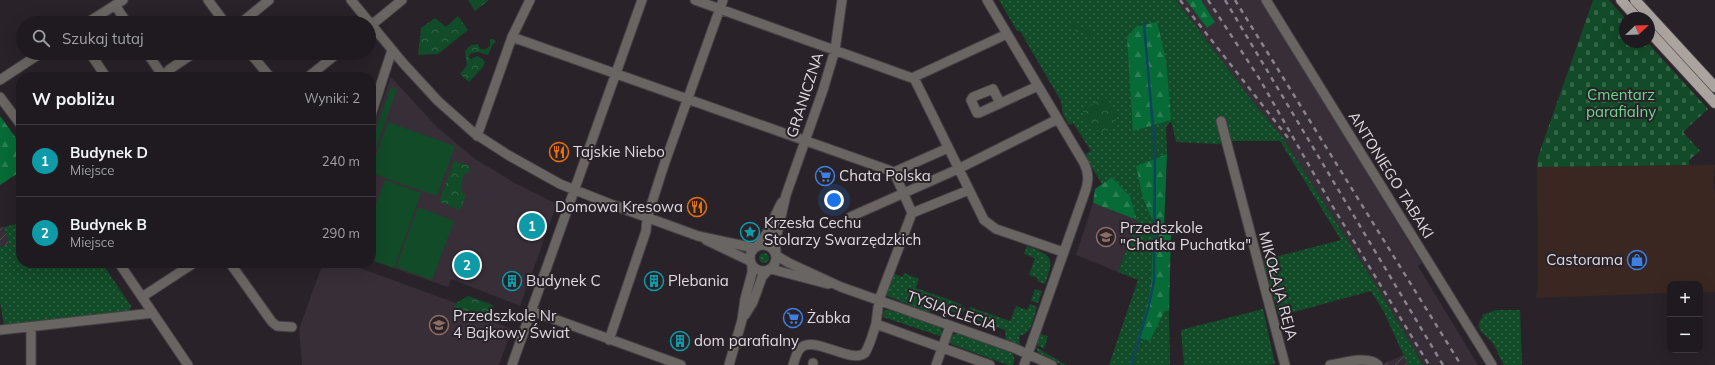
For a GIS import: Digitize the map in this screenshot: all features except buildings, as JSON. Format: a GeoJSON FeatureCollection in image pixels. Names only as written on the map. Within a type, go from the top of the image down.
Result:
{"type":"FeatureCollection","features":[{"type":"Feature","properties":{"kind":"main road"},"geometry":{"type":"LineString","coordinates":[[1621,0],[1632,12]]}},
{"type":"Feature","properties":{"kind":"main road"},"geometry":{"type":"LineString","coordinates":[[1636,0],[1715,86]]}},
{"type":"Feature","properties":{"kind":"main road"},"geometry":{"type":"LineString","coordinates":[[1655,38],[1715,103]]}},
{"type":"Feature","properties":{"kind":"street"},"geometry":{"type":"LineString","coordinates":[[208,0],[220,16]]}},
{"type":"Feature","properties":{"kind":"street"},"geometry":{"type":"LineString","coordinates":[[250,16],[269,0]]}},
{"type":"Feature","properties":{"kind":"street"},"geometry":{"type":"LineString","coordinates":[[351,0],[363,16]]}},
{"type":"Feature","properties":{"kind":"street"},"geometry":{"type":"LineString","coordinates":[[376,21],[402,0]]}},
{"type":"Feature","properties":{"kind":"street"},"geometry":{"type":"LineString","coordinates":[[477,136],[512,37],[530,0]]}},
{"type":"Feature","properties":{"kind":"street"},"geometry":{"type":"LineString","coordinates":[[512,365],[642,0]]}},
{"type":"Feature","properties":{"kind":"street"},"geometry":{"type":"LineString","coordinates":[[695,0],[721,4],[908,78],[914,78],[1007,34]]}},
{"type":"Feature","properties":{"kind":"street","name":"GRANICZNA"},"geometry":{"type":"LineString","coordinates":[[776,254],[775,243],[786,195],[835,50],[842,0]]}},
{"type":"Feature","properties":{"kind":"street"},"geometry":{"type":"LineString","coordinates":[[987,0],[1088,172],[1084,195],[1024,365]]}},
{"type":"Feature","properties":{"kind":"street","name":"ANTONIEGO TABAKI"},"geometry":{"type":"LineString","coordinates":[[1266,0],[1492,365]]}},
{"type":"Feature","properties":{"kind":"street"},"geometry":{"type":"LineString","coordinates":[[98,16],[119,2],[124,16]]}},
{"type":"Feature","properties":{"kind":"street"},"geometry":{"type":"LineString","coordinates":[[609,340],[646,231],[647,218],[664,165],[721,4]]}},
{"type":"Feature","properties":{"kind":"street"},"geometry":{"type":"LineString","coordinates":[[376,33],[438,101],[477,136],[525,166],[574,190],[698,236],[756,247],[768,245],[776,254],[776,263],[762,277],[753,302],[742,320]]}},
{"type":"Feature","properties":{"kind":"street"},"geometry":{"type":"LineString","coordinates":[[512,37],[894,172],[948,148]]}},
{"type":"Feature","properties":{"kind":"street"},"geometry":{"type":"LineString","coordinates":[[376,100],[392,50]]}},
{"type":"Feature","properties":{"kind":"street"},"geometry":{"type":"LineString","coordinates":[[0,80],[30,60]]}},
{"type":"Feature","properties":{"kind":"street"},"geometry":{"type":"LineString","coordinates":[[95,60],[103,72]]}},
{"type":"Feature","properties":{"kind":"street"},"geometry":{"type":"LineString","coordinates":[[152,60],[160,72]]}},
{"type":"Feature","properties":{"kind":"street"},"geometry":{"type":"LineString","coordinates":[[167,72],[184,60]]}},
{"type":"Feature","properties":{"kind":"street"},"geometry":{"type":"LineString","coordinates":[[256,60],[266,72]]}},
{"type":"Feature","properties":{"kind":"street"},"geometry":{"type":"LineString","coordinates":[[314,72],[329,60]]}},
{"type":"Feature","properties":{"kind":"street"},"geometry":{"type":"LineString","coordinates":[[914,78],[980,214],[996,229],[1064,252]]}},
{"type":"Feature","properties":{"kind":"street"},"geometry":{"type":"LineString","coordinates":[[1000,103],[1038,86]]}},
{"type":"Feature","properties":{"kind":"street"},"geometry":{"type":"LineString","coordinates":[[0,97],[16,118]]}},
{"type":"Feature","properties":{"kind":"street"},"geometry":{"type":"LineString","coordinates":[[850,217],[958,169],[1058,119]]}},
{"type":"Feature","properties":{"kind":"street","name":"MIKOŁAJA REJA"},"geometry":{"type":"LineString","coordinates":[[1221,121],[1285,365]]}},
{"type":"Feature","properties":{"kind":"street"},"geometry":{"type":"LineString","coordinates":[[794,365],[798,351],[802,347],[813,346],[852,360],[860,358],[865,353],[876,324],[879,300],[912,213],[894,172]]}},
{"type":"Feature","properties":{"kind":"street"},"geometry":{"type":"LineString","coordinates":[[912,213],[969,190]]}},
{"type":"Feature","properties":{"kind":"street","name":"GRANICZNA"},"geometry":{"type":"LineString","coordinates":[[756,247],[765,237],[774,214],[786,195]]}},
{"type":"Feature","properties":{"kind":"street"},"geometry":{"type":"LineString","coordinates":[[698,236],[718,247],[742,256],[757,270],[769,270]]}},
{"type":"Feature","properties":{"kind":"street"},"geometry":{"type":"LineString","coordinates":[[729,365],[742,320],[745,299],[752,273],[751,254],[756,247]]}},
{"type":"Feature","properties":{"kind":"street","name":"TYSIĄCLECIA"},"geometry":{"type":"LineString","coordinates":[[776,254],[789,263],[841,287]]}},
{"type":"Feature","properties":{"kind":"street"},"geometry":{"type":"LineString","coordinates":[[122,268],[188,365]]}},
{"type":"Feature","properties":{"kind":"street"},"geometry":{"type":"LineString","coordinates":[[142,297],[186,268]]}},
{"type":"Feature","properties":{"kind":"street"},"geometry":{"type":"LineString","coordinates":[[234,268],[272,322],[277,326],[292,327]]}},
{"type":"Feature","properties":{"kind":"street","name":"TYSIĄCLECIA"},"geometry":{"type":"LineString","coordinates":[[769,270],[841,287],[1028,353],[1052,365]]}},
{"type":"Feature","properties":{"kind":"street"},"geometry":{"type":"LineString","coordinates":[[532,311],[681,365]]}},
{"type":"Feature","properties":{"kind":"street"},"geometry":{"type":"LineString","coordinates":[[0,330],[153,313]]}},
{"type":"Feature","properties":{"kind":"street"},"geometry":{"type":"LineString","coordinates":[[876,324],[990,365]]}},
{"type":"Feature","properties":{"kind":"street"},"geometry":{"type":"LineString","coordinates":[[936,365],[950,326]]}},
{"type":"Feature","properties":{"kind":"street"},"geometry":{"type":"LineString","coordinates":[[31,327],[31,365]]}},
{"type":"Feature","properties":{"kind":"street"},"geometry":{"type":"LineString","coordinates":[[1330,365],[1362,361],[1376,363]]}},
{"type":"Feature","properties":{"kind":"shaded area"},"geometry":{"type":"Polygon","coordinates":[[[1176,0],[1186,0],[1207,28],[1215,22],[1201,0],[1261,0],[1422,263],[1418,266],[1478,365],[1423,365],[1377,287],[1283,138],[1254,103],[1176,0]]]}},
{"type":"Feature","properties":{"kind":"shaded area"},"geometry":{"type":"Polygon","coordinates":[[[391,77],[436,126],[475,159],[515,183],[557,204],[520,306],[451,279],[448,287],[376,262],[376,118],[391,77]]]}},
{"type":"Feature","properties":{"kind":"shaded area","name":"Castorama"},"geometry":{"type":"Polygon","coordinates":[[[1715,165],[1713,182],[1715,195],[1715,292],[1703,292],[1703,281],[1667,281],[1667,293],[1536,298],[1538,289],[1537,167],[1715,165]]]}},
{"type":"Feature","properties":{"kind":"shaded area","name":"Przedszkole \"Chatka Puchatka\""},"geometry":{"type":"Polygon","coordinates":[[[1093,203],[1137,220],[1118,272],[1076,255],[1093,203]]]}},
{"type":"Feature","properties":{"kind":"shaded area"},"geometry":{"type":"Polygon","coordinates":[[[4,227],[9,244],[0,247],[0,228],[4,227]]]}},
{"type":"Feature","properties":{"kind":"shaded area"},"geometry":{"type":"Polygon","coordinates":[[[321,268],[360,268],[456,303],[455,308],[512,329],[499,365],[302,365],[299,329],[321,268]]]}},
{"type":"Feature","properties":{"kind":"shaded area"},"geometry":{"type":"Polygon","coordinates":[[[1404,355],[1408,365],[1383,364],[1404,355]]]}},
{"type":"Feature","properties":{"kind":"green space"},"geometry":{"type":"Polygon","coordinates":[[[468,0],[489,0],[475,11],[468,0]]]}},
{"type":"Feature","properties":{"kind":"green space"},"geometry":{"type":"Polygon","coordinates":[[[999,0],[1176,0],[1254,103],[1283,138],[1377,287],[1423,365],[1408,365],[1384,312],[1371,291],[1279,316],[1263,260],[1341,240],[1280,141],[1233,141],[1218,144],[1176,142],[1171,121],[1166,127],[1167,154],[1143,163],[1159,219],[1159,238],[1153,237],[1151,284],[1147,306],[1150,341],[1165,309],[1169,311],[1170,365],[1109,365],[1138,280],[1118,272],[1137,220],[1130,196],[1112,177],[1102,184],[1084,155],[1091,151],[1073,123],[1069,125],[1063,114],[1061,101],[1020,31],[1017,31],[999,0]]]}},
{"type":"Feature","properties":{"kind":"green space"},"geometry":{"type":"Polygon","coordinates":[[[1186,0],[1201,0],[1215,22],[1207,28],[1186,0]]]}},
{"type":"Feature","properties":{"kind":"green space","name":"Cmentarz parafialny"},"geometry":{"type":"Polygon","coordinates":[[[1593,0],[1609,0],[1620,12],[1619,48],[1652,48],[1708,109],[1683,132],[1700,151],[1689,160],[1689,165],[1537,167],[1538,157],[1593,0]]]}},
{"type":"Feature","properties":{"kind":"green space"},"geometry":{"type":"Polygon","coordinates":[[[458,16],[468,30],[438,54],[418,55],[421,28],[435,18],[446,27],[458,16]]]}},
{"type":"Feature","properties":{"kind":"green space"},"geometry":{"type":"Polygon","coordinates":[[[1071,22],[1092,33],[1089,38],[1083,32],[1079,33],[1068,25],[1071,22]]]}},
{"type":"Feature","properties":{"kind":"green space"},"geometry":{"type":"Polygon","coordinates":[[[1157,22],[1166,59],[1171,120],[1133,131],[1127,37],[1136,27],[1157,22]]]}},
{"type":"Feature","properties":{"kind":"green space"},"geometry":{"type":"Polygon","coordinates":[[[490,39],[494,39],[496,42],[493,44],[488,55],[478,52],[470,54],[469,58],[471,59],[477,56],[485,62],[483,67],[469,82],[460,74],[467,65],[465,51],[471,45],[478,44],[480,49],[486,49],[490,46],[490,39]]]}},
{"type":"Feature","properties":{"kind":"green space"},"geometry":{"type":"Polygon","coordinates":[[[391,87],[397,89],[376,148],[376,128],[391,87]]]}},
{"type":"Feature","properties":{"kind":"green space"},"geometry":{"type":"Polygon","coordinates":[[[1107,98],[1115,111],[1116,120],[1105,134],[1088,123],[1083,111],[1095,102],[1107,98]]]}},
{"type":"Feature","properties":{"kind":"green space"},"geometry":{"type":"Polygon","coordinates":[[[0,116],[16,138],[16,174],[0,185],[0,116]]]}},
{"type":"Feature","properties":{"kind":"green space"},"geometry":{"type":"Polygon","coordinates":[[[388,122],[455,146],[437,196],[376,175],[376,154],[388,122]]]}},
{"type":"Feature","properties":{"kind":"green space"},"geometry":{"type":"Polygon","coordinates":[[[1167,154],[1164,227],[1171,229],[1169,311],[1165,310],[1150,341],[1138,338],[1147,306],[1151,284],[1153,236],[1159,238],[1159,219],[1152,219],[1143,198],[1136,166],[1167,154]]]}},
{"type":"Feature","properties":{"kind":"green space"},"geometry":{"type":"Polygon","coordinates":[[[454,161],[470,166],[470,171],[464,175],[462,183],[462,191],[466,195],[460,210],[439,202],[454,161]]]}},
{"type":"Feature","properties":{"kind":"green space"},"geometry":{"type":"Polygon","coordinates":[[[1112,177],[1130,196],[1137,220],[1093,203],[1095,189],[1112,177]]]}},
{"type":"Feature","properties":{"kind":"green space"},"geometry":{"type":"Polygon","coordinates":[[[385,180],[421,193],[394,268],[376,262],[376,204],[385,180]]]}},
{"type":"Feature","properties":{"kind":"green space"},"geometry":{"type":"Polygon","coordinates":[[[418,207],[454,221],[432,280],[396,267],[418,207]]]}},
{"type":"Feature","properties":{"kind":"green space"},"geometry":{"type":"Polygon","coordinates":[[[16,224],[16,268],[105,268],[131,306],[130,311],[4,326],[0,302],[0,247],[9,244],[4,227],[16,224]]]}},
{"type":"Feature","properties":{"kind":"green space"},"geometry":{"type":"Polygon","coordinates":[[[762,232],[764,233],[756,241],[750,243],[744,242],[762,232]]]}},
{"type":"Feature","properties":{"kind":"green space"},"geometry":{"type":"Polygon","coordinates":[[[1027,246],[1042,252],[1050,259],[1050,268],[1045,284],[1037,281],[1038,278],[1029,275],[1035,258],[1024,254],[1027,246]]]}},
{"type":"Feature","properties":{"kind":"green space"},"geometry":{"type":"Polygon","coordinates":[[[762,253],[766,253],[768,254],[768,262],[762,263],[759,260],[759,256],[762,253]]]}},
{"type":"Feature","properties":{"kind":"green space"},"geometry":{"type":"Polygon","coordinates":[[[892,273],[903,277],[904,273],[919,279],[916,288],[961,304],[965,310],[959,314],[930,303],[930,313],[885,295],[892,273]]]}},
{"type":"Feature","properties":{"kind":"green space"},"geometry":{"type":"Polygon","coordinates":[[[1035,289],[1042,291],[1038,303],[1031,301],[1035,289]]]}},
{"type":"Feature","properties":{"kind":"green space"},"geometry":{"type":"Polygon","coordinates":[[[468,296],[493,305],[488,320],[454,308],[456,303],[468,296]]]}},
{"type":"Feature","properties":{"kind":"green space"},"geometry":{"type":"Polygon","coordinates":[[[1030,304],[1037,307],[1029,329],[1023,335],[1019,335],[1020,345],[1006,340],[1005,330],[971,318],[968,315],[970,307],[1010,321],[1016,306],[1027,310],[1030,304]]]}},
{"type":"Feature","properties":{"kind":"green space"},"geometry":{"type":"Polygon","coordinates":[[[1263,309],[1275,364],[1184,365],[1181,330],[1263,309]]]}},
{"type":"Feature","properties":{"kind":"green space"},"geometry":{"type":"Polygon","coordinates":[[[890,310],[941,328],[943,334],[940,336],[883,317],[883,312],[890,310]]]}},
{"type":"Feature","properties":{"kind":"green space"},"geometry":{"type":"Polygon","coordinates":[[[1496,310],[1520,310],[1522,365],[1504,365],[1494,345],[1480,329],[1479,325],[1483,317],[1482,315],[1496,310]]]}},
{"type":"Feature","properties":{"kind":"green space"},"geometry":{"type":"Polygon","coordinates":[[[958,333],[1012,353],[1014,356],[1013,365],[1008,365],[951,344],[949,340],[950,336],[958,333]]]}},
{"type":"Feature","properties":{"kind":"green space"},"geometry":{"type":"Polygon","coordinates":[[[1040,334],[1048,336],[1044,349],[1037,345],[1040,334]]]}},
{"type":"Feature","properties":{"kind":"green space"},"geometry":{"type":"Polygon","coordinates":[[[1036,347],[1066,365],[1062,365],[1041,354],[1038,352],[1036,347]]]}},
{"type":"Feature","properties":{"kind":"waterway"},"geometry":{"type":"LineString","coordinates":[[1131,365],[1148,309],[1154,281],[1155,151],[1144,24]]}},
{"type":"Feature","properties":{"kind":"railway"},"geometry":{"type":"LineString","coordinates":[[1180,0],[1289,139]]}},
{"type":"Feature","properties":{"kind":"railway"},"geometry":{"type":"LineString","coordinates":[[1208,0],[1259,78],[1330,202],[1429,365]]}},
{"type":"Feature","properties":{"kind":"railway"},"geometry":{"type":"LineString","coordinates":[[1225,0],[1443,365]]}},
{"type":"Feature","properties":{"kind":"railway"},"geometry":{"type":"LineString","coordinates":[[1235,0],[1461,365]]}},
{"type":"Feature","properties":{"kind":"place","name":"Tajskie Niebo"},"geometry":{"type":"Point","coordinates":[559,152]}},
{"type":"Feature","properties":{"kind":"place","name":"Chata Polska"},"geometry":{"type":"Point","coordinates":[825,176]}},
{"type":"Feature","properties":{"kind":"place","name":"Domowa Kresowa"},"geometry":{"type":"Point","coordinates":[697,207]}},
{"type":"Feature","properties":{"kind":"place","name":"Budynek D"},"geometry":{"type":"Point","coordinates":[532,226]}},
{"type":"Feature","properties":{"kind":"place","name":"Krzesła Cechu Stolarzy Swarzędzkich"},"geometry":{"type":"Point","coordinates":[750,232]}},
{"type":"Feature","properties":{"kind":"place","name":"Przedszkole \"Chatka Puchatka\""},"geometry":{"type":"Point","coordinates":[1106,237]}},
{"type":"Feature","properties":{"kind":"place","name":"Castorama"},"geometry":{"type":"Point","coordinates":[1637,260]}},
{"type":"Feature","properties":{"kind":"place","name":"Budynek B"},"geometry":{"type":"Point","coordinates":[467,265]}},
{"type":"Feature","properties":{"kind":"place","name":"Budynek C"},"geometry":{"type":"Point","coordinates":[512,281]}},
{"type":"Feature","properties":{"kind":"place","name":"Plebania"},"geometry":{"type":"Point","coordinates":[654,281]}},
{"type":"Feature","properties":{"kind":"place","name":"Żabka"},"geometry":{"type":"Point","coordinates":[793,318]}},
{"type":"Feature","properties":{"kind":"place","name":"Przedszkole Nr 4 Bajkowy Świat"},"geometry":{"type":"Point","coordinates":[439,325]}},
{"type":"Feature","properties":{"kind":"place","name":"dom parafialny"},"geometry":{"type":"Point","coordinates":[680,341]}}]}
